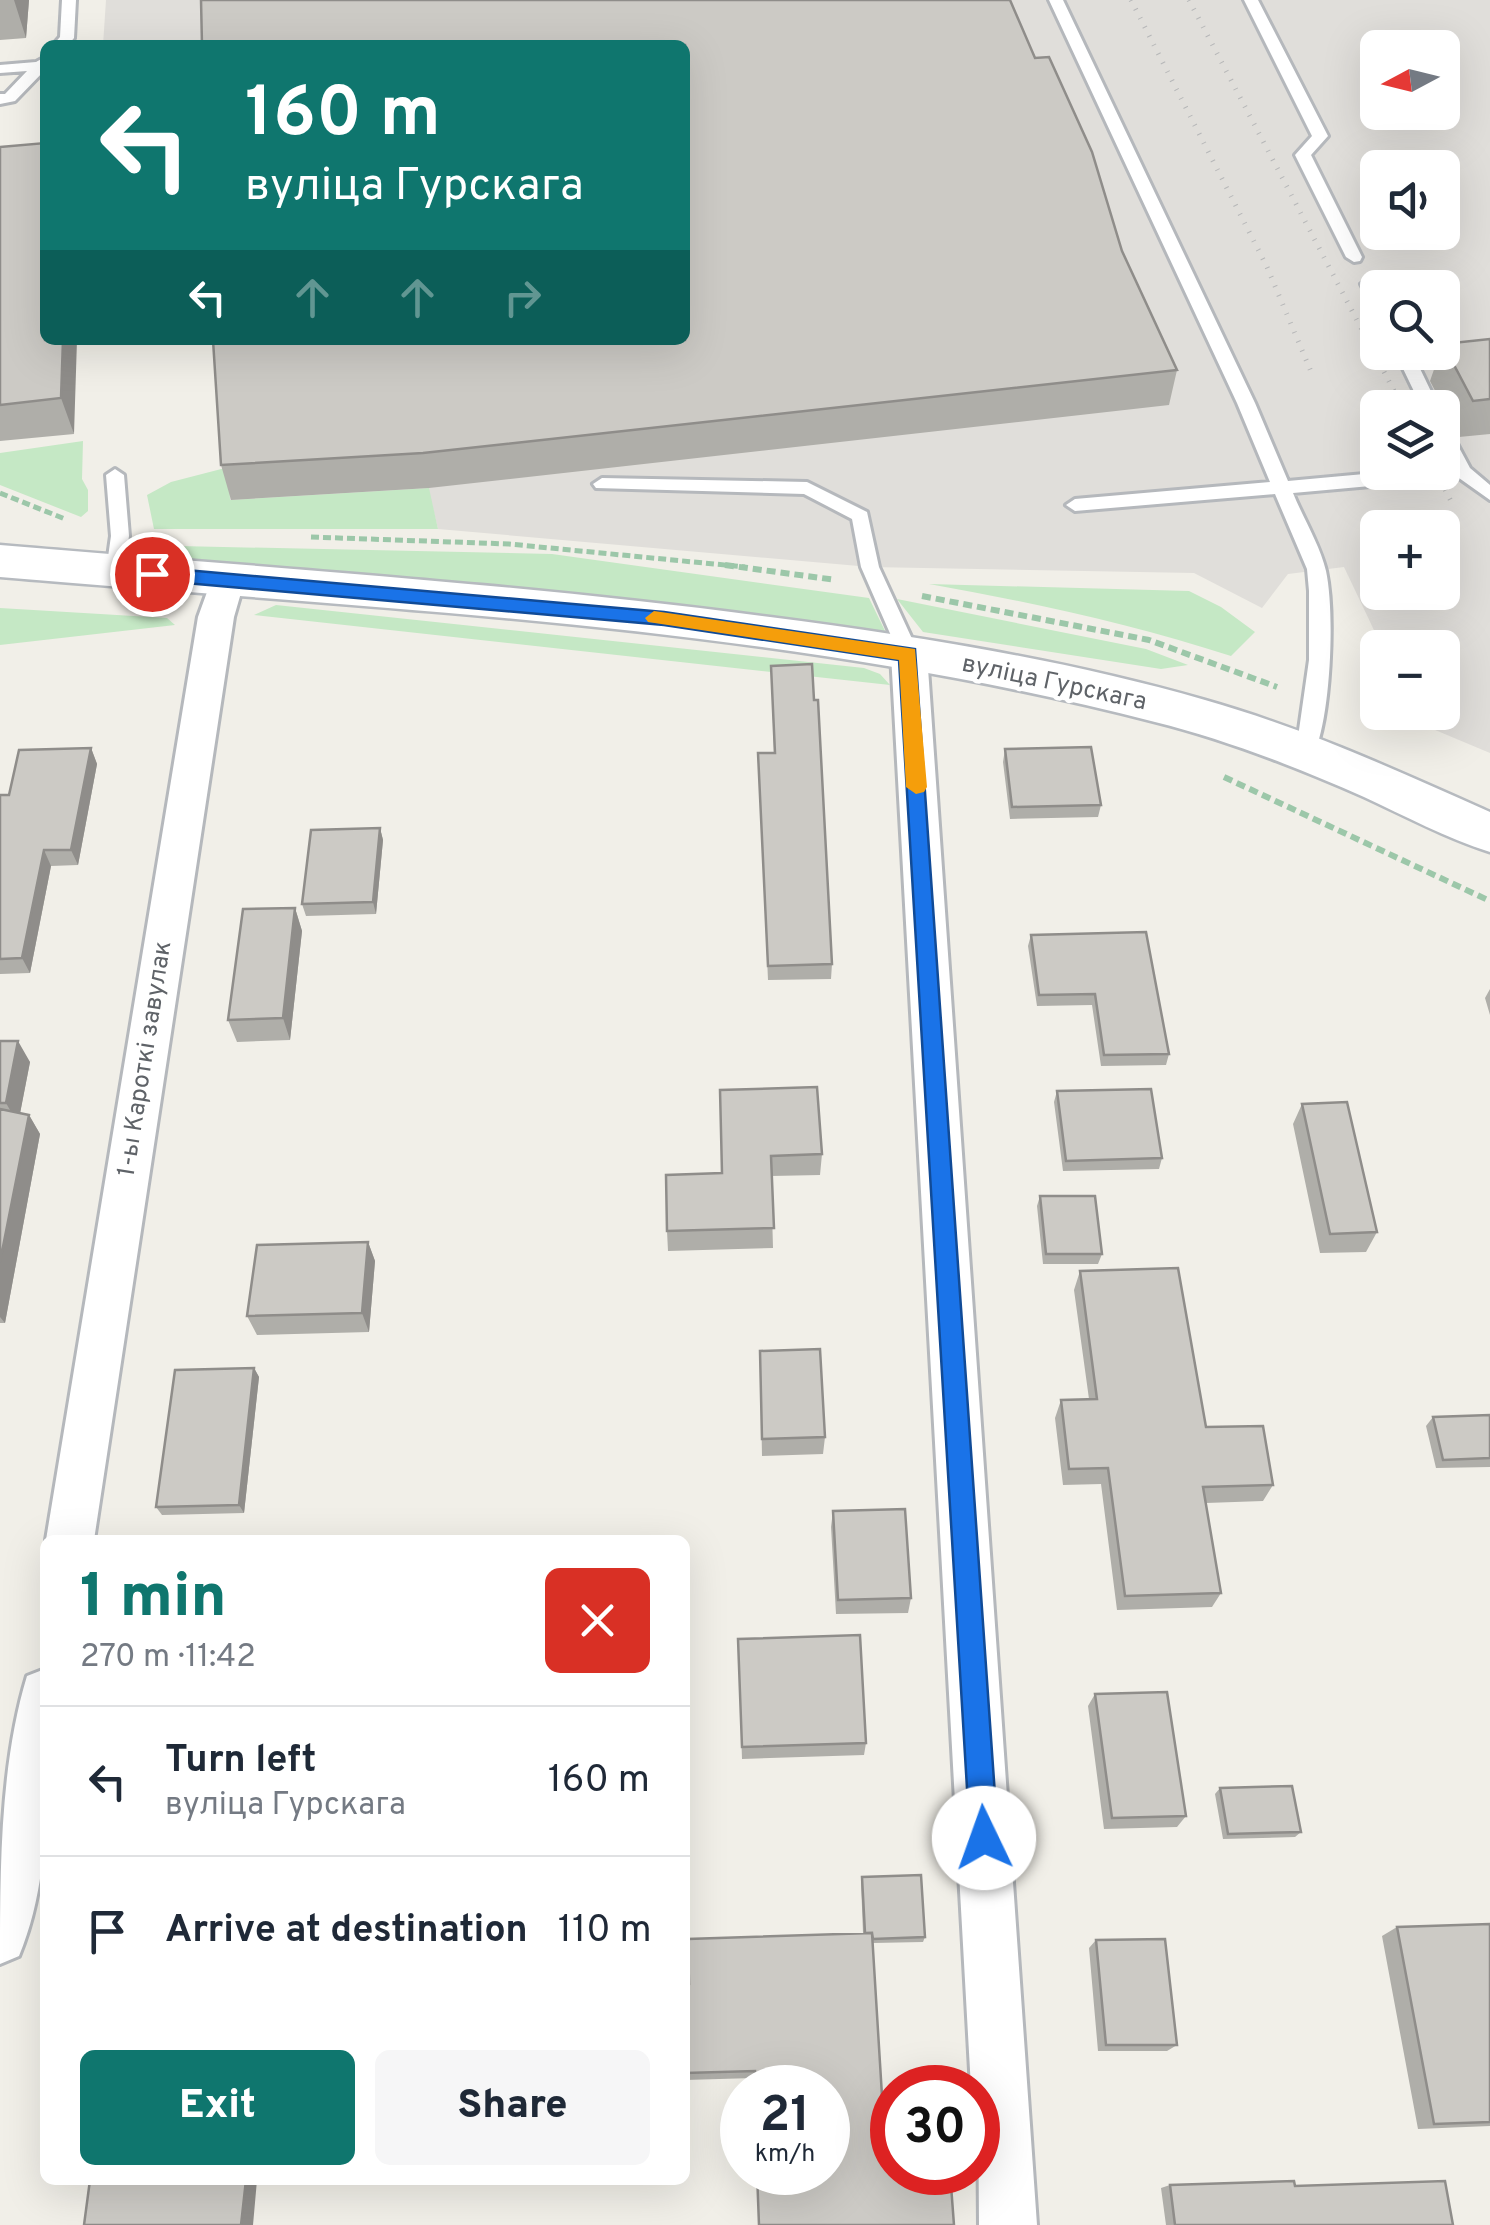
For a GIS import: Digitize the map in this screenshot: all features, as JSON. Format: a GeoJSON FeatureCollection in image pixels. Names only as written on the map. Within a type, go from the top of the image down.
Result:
{"type":"FeatureCollection","features":[{"type":"Feature","properties":{"kind":"main road","name":"вуліца Гурскага"},"geometry":{"type":"LineString","coordinates":[[0,561],[664,618],[908,654],[1103,690],[1209,719],[1306,751],[1490,833]]}},
{"type":"Feature","properties":{"kind":"street","name":"1-ы Кароткі завулак"},"geometry":{"type":"LineString","coordinates":[[71,1535],[212,636],[227,579]]}},
{"type":"Feature","properties":{"kind":"street"},"geometry":{"type":"LineString","coordinates":[[908,654],[1008,2225]]}},
{"type":"Feature","properties":{"kind":"street"},"geometry":{"type":"LineString","coordinates":[[0,1937],[40,1721]]}},
{"type":"Feature","properties":{"kind":"lane"},"geometry":{"type":"LineString","coordinates":[[64,40],[69,0]]}},
{"type":"Feature","properties":{"kind":"lane"},"geometry":{"type":"LineString","coordinates":[[1056,0],[1316,569],[1320,592],[1316,702],[1306,751]]}},
{"type":"Feature","properties":{"kind":"lane"},"geometry":{"type":"LineString","coordinates":[[1251,0],[1320,136],[1303,155],[1354,257]]}},
{"type":"Feature","properties":{"kind":"lane"},"geometry":{"type":"LineString","coordinates":[[0,69],[40,63]]}},
{"type":"Feature","properties":{"kind":"lane"},"geometry":{"type":"LineString","coordinates":[[0,100],[10,98],[40,65]]}},
{"type":"Feature","properties":{"kind":"lane"},"geometry":{"type":"LineString","coordinates":[[1460,466],[1490,494]]}},
{"type":"Feature","properties":{"kind":"lane"},"geometry":{"type":"LineString","coordinates":[[1075,504],[1463,472]]}},
{"type":"Feature","properties":{"kind":"lane"},"geometry":{"type":"LineString","coordinates":[[115,475],[120,536],[115,571]]}},
{"type":"Feature","properties":{"kind":"lane"},"geometry":{"type":"LineString","coordinates":[[602,484],[807,488],[860,516],[870,567],[908,654]]}},
{"type":"Feature","properties":{"kind":"path"},"geometry":{"type":"LineString","coordinates":[[0,492],[68,520]]}},
{"type":"Feature","properties":{"kind":"path"},"geometry":{"type":"LineString","coordinates":[[1208,772],[1490,901]]}},
{"type":"Feature","properties":{"kind":"shaded area"},"geometry":{"type":"Polygon","coordinates":[[[106,0],[1490,0],[1490,753],[1435,730],[1460,730],[1460,630],[1374,630],[1364,610],[1460,610],[1460,510],[1360,510],[1360,601],[1344,567],[1288,574],[1262,608],[1194,573],[870,567],[438,529],[428,488],[230,500],[229,467],[667,345],[690,345],[690,40],[103,40],[106,0]]]}},
{"type":"Feature","properties":{"kind":"green space"},"geometry":{"type":"Polygon","coordinates":[[[83,441],[82,479],[88,490],[88,511],[81,517],[0,485],[0,453],[83,441]]]}},
{"type":"Feature","properties":{"kind":"green space"},"geometry":{"type":"Polygon","coordinates":[[[229,467],[230,500],[429,488],[438,529],[154,529],[147,495],[171,482],[229,467]]]}},
{"type":"Feature","properties":{"kind":"green space"},"geometry":{"type":"Polygon","coordinates":[[[179,546],[552,554],[869,598],[886,633],[627,600],[193,565],[177,554],[179,546]]]}},
{"type":"Feature","properties":{"kind":"green space"},"geometry":{"type":"Polygon","coordinates":[[[929,584],[1189,591],[1221,607],[1255,632],[1231,656],[1081,615],[929,584]]]}},
{"type":"Feature","properties":{"kind":"green space"},"geometry":{"type":"Polygon","coordinates":[[[897,599],[1146,649],[1188,665],[1161,669],[923,632],[897,599]]]}},
{"type":"Feature","properties":{"kind":"green space"},"geometry":{"type":"Polygon","coordinates":[[[276,605],[864,668],[880,674],[890,685],[254,615],[276,605]]]}},
{"type":"Feature","properties":{"kind":"green space"},"geometry":{"type":"Polygon","coordinates":[[[0,608],[167,618],[175,625],[0,645],[0,608]]]}},
{"type":"Feature","properties":{"kind":"building"},"geometry":{"type":"Polygon","coordinates":[[[201,0],[1010,0],[1035,58],[1049,57],[1092,152],[1122,251],[1177,370],[423,453],[221,465],[213,345],[690,345],[690,40],[202,40],[201,0]]]}},
{"type":"Feature","properties":{"kind":"building"},"geometry":{"type":"Polygon","coordinates":[[[40,143],[40,345],[63,345],[61,398],[0,405],[0,147],[40,143]]]}},
{"type":"Feature","properties":{"kind":"building"},"geometry":{"type":"Polygon","coordinates":[[[1490,339],[1490,399],[1473,401],[1457,370],[1460,370],[1460,342],[1490,339]]]}},
{"type":"Feature","properties":{"kind":"building"},"geometry":{"type":"Polygon","coordinates":[[[812,664],[814,700],[818,700],[832,964],[768,966],[758,753],[775,753],[771,666],[812,664]]]}},
{"type":"Feature","properties":{"kind":"building"},"geometry":{"type":"Polygon","coordinates":[[[1091,747],[1101,805],[1012,807],[1005,749],[1091,747]]]}},
{"type":"Feature","properties":{"kind":"building"},"geometry":{"type":"Polygon","coordinates":[[[91,748],[71,850],[44,850],[22,958],[0,959],[0,795],[9,795],[19,750],[91,748]]]}},
{"type":"Feature","properties":{"kind":"building"},"geometry":{"type":"Polygon","coordinates":[[[380,828],[373,902],[302,904],[311,830],[380,828]]]}},
{"type":"Feature","properties":{"kind":"building"},"geometry":{"type":"Polygon","coordinates":[[[295,908],[283,1018],[228,1020],[243,909],[295,908]]]}},
{"type":"Feature","properties":{"kind":"building"},"geometry":{"type":"Polygon","coordinates":[[[1146,932],[1169,1054],[1104,1055],[1095,994],[1039,995],[1031,935],[1146,932]]]}},
{"type":"Feature","properties":{"kind":"building"},"geometry":{"type":"Polygon","coordinates":[[[0,1041],[18,1041],[6,1103],[0,1103],[0,1041]]]}},
{"type":"Feature","properties":{"kind":"building"},"geometry":{"type":"Polygon","coordinates":[[[817,1087],[822,1154],[771,1156],[774,1228],[667,1231],[666,1175],[722,1173],[720,1090],[817,1087]]]}},
{"type":"Feature","properties":{"kind":"building"},"geometry":{"type":"Polygon","coordinates":[[[1151,1089],[1162,1158],[1066,1161],[1057,1091],[1151,1089]]]}},
{"type":"Feature","properties":{"kind":"building"},"geometry":{"type":"Polygon","coordinates":[[[1347,1102],[1377,1232],[1330,1234],[1302,1104],[1347,1102]]]}},
{"type":"Feature","properties":{"kind":"building"},"geometry":{"type":"Polygon","coordinates":[[[0,1109],[29,1115],[0,1262],[0,1109]]]}},
{"type":"Feature","properties":{"kind":"building"},"geometry":{"type":"Polygon","coordinates":[[[1040,1196],[1095,1196],[1102,1254],[1046,1254],[1040,1196]]]}},
{"type":"Feature","properties":{"kind":"building"},"geometry":{"type":"Polygon","coordinates":[[[368,1242],[362,1313],[247,1316],[257,1245],[368,1242]]]}},
{"type":"Feature","properties":{"kind":"building"},"geometry":{"type":"Polygon","coordinates":[[[1178,1268],[1206,1427],[1263,1426],[1273,1485],[1203,1487],[1221,1593],[1125,1596],[1108,1468],[1069,1469],[1061,1400],[1097,1399],[1080,1271],[1178,1268]]]}},
{"type":"Feature","properties":{"kind":"building"},"geometry":{"type":"Polygon","coordinates":[[[820,1349],[825,1437],[762,1439],[760,1351],[820,1349]]]}},
{"type":"Feature","properties":{"kind":"building"},"geometry":{"type":"Polygon","coordinates":[[[254,1368],[239,1505],[156,1507],[175,1370],[254,1368]]]}},
{"type":"Feature","properties":{"kind":"building"},"geometry":{"type":"Polygon","coordinates":[[[1490,1415],[1490,1458],[1443,1460],[1433,1417],[1490,1415]]]}},
{"type":"Feature","properties":{"kind":"building"},"geometry":{"type":"Polygon","coordinates":[[[905,1509],[911,1598],[838,1600],[833,1511],[905,1509]]]}},
{"type":"Feature","properties":{"kind":"building"},"geometry":{"type":"Polygon","coordinates":[[[860,1635],[866,1743],[742,1747],[738,1639],[860,1635]]]}},
{"type":"Feature","properties":{"kind":"building"},"geometry":{"type":"Polygon","coordinates":[[[1167,1692],[1186,1816],[1112,1818],[1095,1694],[1167,1692]]]}},
{"type":"Feature","properties":{"kind":"building"},"geometry":{"type":"Polygon","coordinates":[[[1292,1786],[1301,1832],[1228,1834],[1220,1788],[1292,1786]]]}},
{"type":"Feature","properties":{"kind":"building"},"geometry":{"type":"Polygon","coordinates":[[[921,1875],[925,1937],[873,1939],[872,1933],[865,1933],[862,1877],[921,1875]]]}},
{"type":"Feature","properties":{"kind":"building"},"geometry":{"type":"Polygon","coordinates":[[[1490,1924],[1490,2122],[1434,2124],[1397,1927],[1490,1924]]]}},
{"type":"Feature","properties":{"kind":"building"},"geometry":{"type":"Polygon","coordinates":[[[872,1933],[880,2065],[870,2065],[870,2195],[952,2195],[954,2225],[759,2225],[758,2195],[850,2195],[850,2065],[720,2065],[720,2072],[690,2073],[690,1939],[872,1933]]]}},
{"type":"Feature","properties":{"kind":"building"},"geometry":{"type":"Polygon","coordinates":[[[1165,1939],[1177,2045],[1106,2045],[1096,1940],[1165,1939]]]}},
{"type":"Feature","properties":{"kind":"building"},"geometry":{"type":"Polygon","coordinates":[[[1294,2181],[1295,2186],[1445,2181],[1453,2225],[1175,2225],[1170,2185],[1294,2181]]]}},
{"type":"Feature","properties":{"kind":"building"},"geometry":{"type":"Polygon","coordinates":[[[89,2185],[245,2185],[241,2225],[84,2225],[89,2185]]]}},
{"type":"Feature","properties":{"kind":"railway"},"geometry":{"type":"LineString","coordinates":[[1131,0],[1267,267],[1312,374]]}},
{"type":"Feature","properties":{"kind":"railway"},"geometry":{"type":"LineString","coordinates":[[1189,0],[1394,390]]}},
{"type":"Feature","properties":{"kind":"railway"},"geometry":{"type":"LineString","coordinates":[[1445,490],[1453,505]]}},
{"type":"Feature","properties":{"kind":"slow traffic"},"geometry":{"type":"LineString","coordinates":[[654,618],[908,654],[916,787]]}},
{"type":"Feature","properties":{"kind":"route"},"geometry":{"type":"LineString","coordinates":[[152,574],[664,618],[908,654],[984,1838]]}}]}
